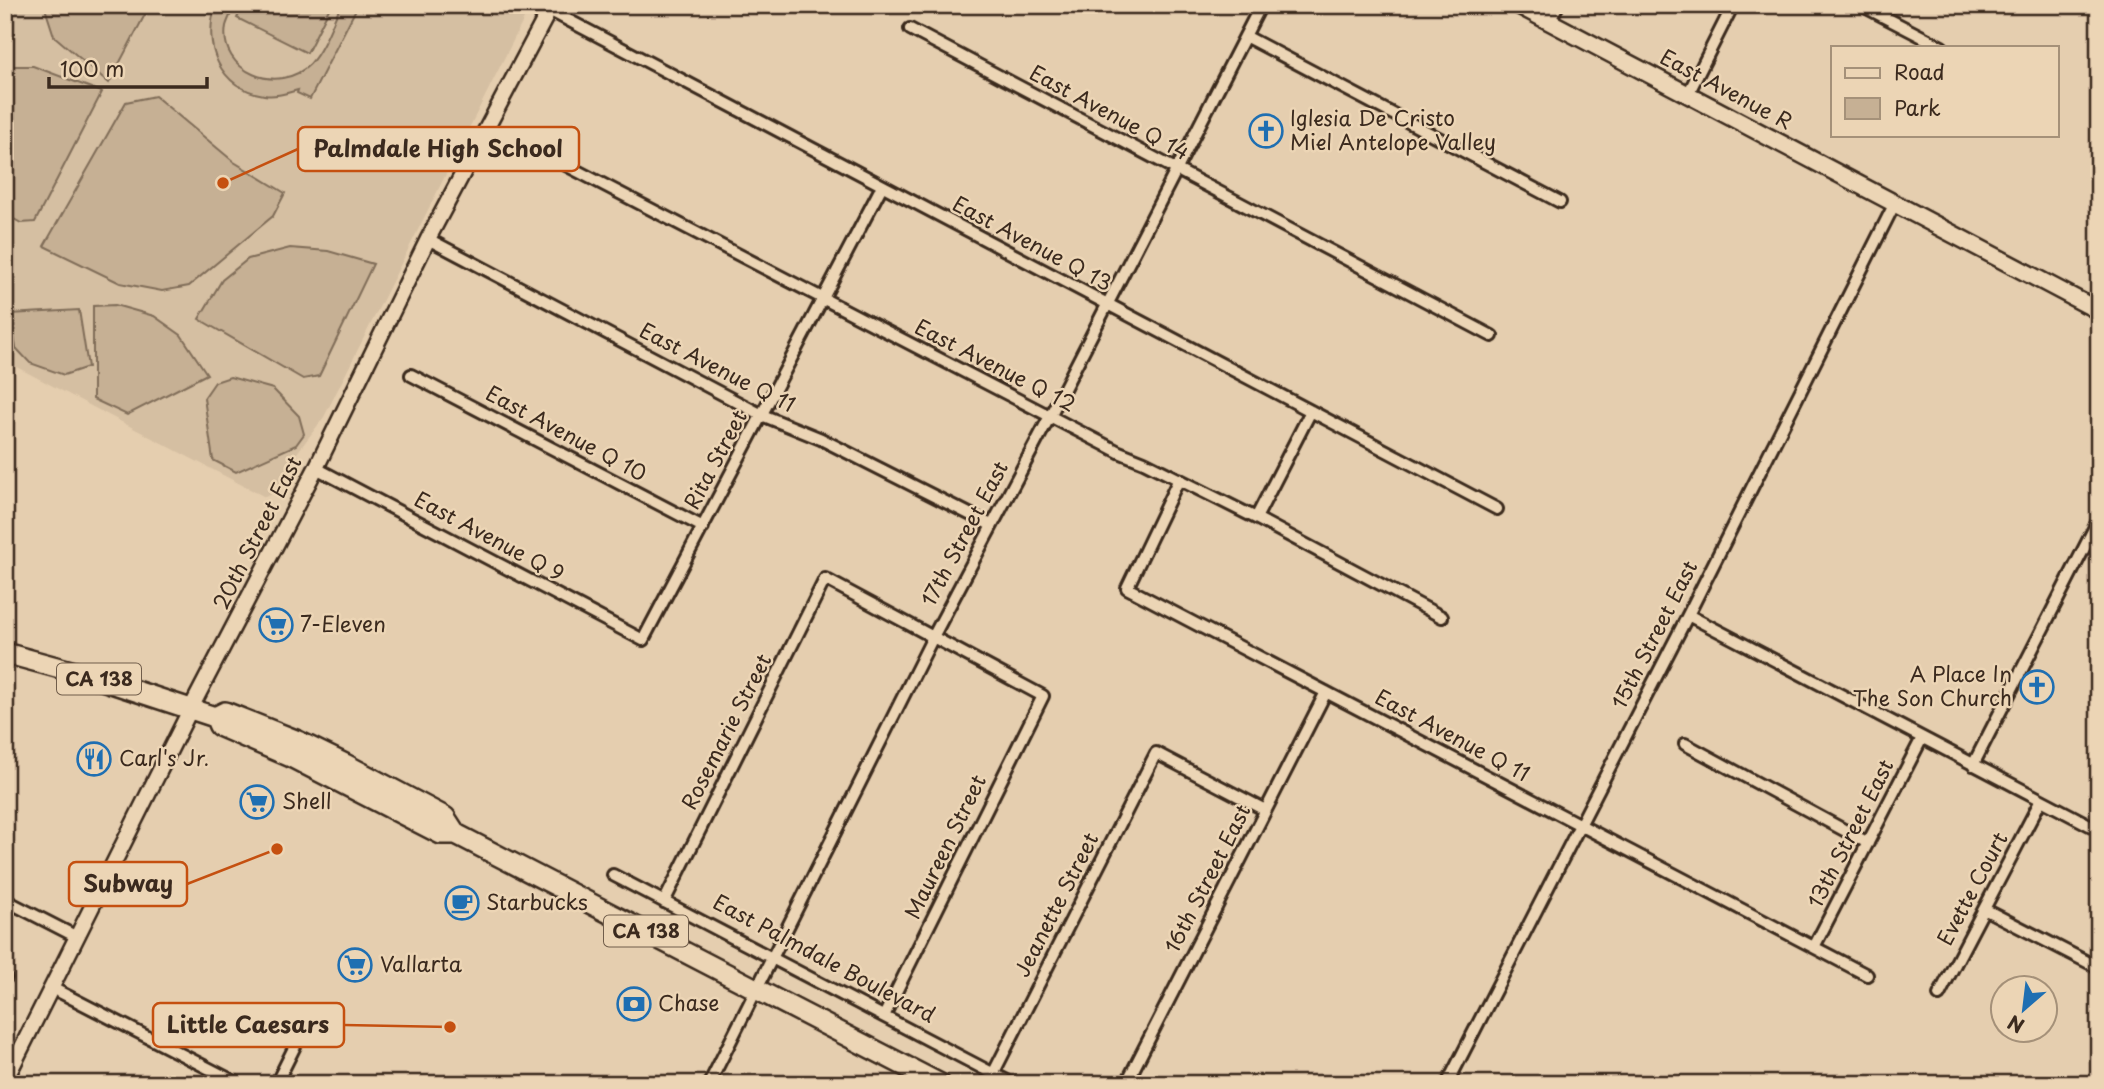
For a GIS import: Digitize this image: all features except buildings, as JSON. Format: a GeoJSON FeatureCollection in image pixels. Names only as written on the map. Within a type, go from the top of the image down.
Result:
{"type":"FeatureCollection","features":[{"type":"Feature","properties":{"kind":"highway","name":"CA 138"},"geometry":{"type":"LineString","coordinates":[[5,653],[215,717],[219,726],[337,780],[441,834],[456,834],[940,1084]]}},
{"type":"Feature","properties":{"kind":"highway","name":"CA 138"},"geometry":{"type":"LineString","coordinates":[[215,717],[225,712],[299,741],[445,817],[456,834]]}},
{"type":"Feature","properties":{"kind":"highway"},"geometry":{"type":"LineString","coordinates":[[337,780],[344,778],[399,803],[411,805],[416,802]]}},
{"type":"Feature","properties":{"kind":"main road","name":"East Avenue R"},"geometry":{"type":"LineString","coordinates":[[1518,5],[2099,310]]}},
{"type":"Feature","properties":{"kind":"street","name":"17th Street East"},"geometry":{"type":"LineString","coordinates":[[709,1084],[933,637],[1261,5]]}},
{"type":"Feature","properties":{"kind":"street"},"geometry":{"type":"LineString","coordinates":[[1549,22],[1558,5]]}},
{"type":"Feature","properties":{"kind":"street"},"geometry":{"type":"LineString","coordinates":[[1688,94],[1732,5]]}},
{"type":"Feature","properties":{"kind":"street"},"geometry":{"type":"LineString","coordinates":[[1861,5],[1940,46]]}},
{"type":"Feature","properties":{"kind":"street","name":"East Avenue Q 13"},"geometry":{"type":"LineString","coordinates":[[551,8],[882,186],[1497,509]]}},
{"type":"Feature","properties":{"kind":"street","name":"20th Street East"},"geometry":{"type":"LineString","coordinates":[[5,1081],[191,708],[316,468],[428,239],[551,8]]}},
{"type":"Feature","properties":{"kind":"street","name":"East Avenue Q 14"},"geometry":{"type":"LineString","coordinates":[[910,29],[1492,336]]}},
{"type":"Feature","properties":{"kind":"street"},"geometry":{"type":"LineString","coordinates":[[1245,36],[1560,202]]}},
{"type":"Feature","properties":{"kind":"street","name":"East Avenue Q 12"},"geometry":{"type":"LineString","coordinates":[[531,147],[1119,453],[1256,518],[1442,617]]}},
{"type":"Feature","properties":{"kind":"street","name":"Rita Street"},"geometry":{"type":"LineString","coordinates":[[643,640],[882,186]]}},
{"type":"Feature","properties":{"kind":"street","name":"15th Street East"},"geometry":{"type":"LineString","coordinates":[[1447,1084],[1688,615],[1895,203]]}},
{"type":"Feature","properties":{"kind":"street","name":"East Avenue Q 11"},"geometry":{"type":"LineString","coordinates":[[428,239],[762,415],[821,439],[991,525]]}},
{"type":"Feature","properties":{"kind":"street","name":"East Avenue Q 10"},"geometry":{"type":"LineString","coordinates":[[411,375],[703,527]]}},
{"type":"Feature","properties":{"kind":"street"},"geometry":{"type":"LineString","coordinates":[[1256,518],[1311,411]]}},
{"type":"Feature","properties":{"kind":"street","name":"East Avenue Q 9"},"geometry":{"type":"LineString","coordinates":[[316,468],[643,640]]}},
{"type":"Feature","properties":{"kind":"street","name":"East Avenue Q 11"},"geometry":{"type":"LineString","coordinates":[[1180,480],[1127,588],[1867,975]]}},
{"type":"Feature","properties":{"kind":"street"},"geometry":{"type":"LineString","coordinates":[[1973,765],[2099,519]]}},
{"type":"Feature","properties":{"kind":"street","name":"Rosemarie Street"},"geometry":{"type":"LineString","coordinates":[[664,902],[825,579],[933,637]]}},
{"type":"Feature","properties":{"kind":"street"},"geometry":{"type":"LineString","coordinates":[[1688,615],[2099,830]]}},
{"type":"Feature","properties":{"kind":"street","name":"Maureen Street"},"geometry":{"type":"LineString","coordinates":[[884,1016],[1043,696],[933,637]]}},
{"type":"Feature","properties":{"kind":"street","name":"16th Street East"},"geometry":{"type":"LineString","coordinates":[[1126,1084],[1326,692]]}},
{"type":"Feature","properties":{"kind":"street","name":"13th Street East"},"geometry":{"type":"LineString","coordinates":[[1814,947],[1922,738]]}},
{"type":"Feature","properties":{"kind":"street"},"geometry":{"type":"LineString","coordinates":[[1685,744],[1868,843]]}},
{"type":"Feature","properties":{"kind":"street","name":"Jeanette Street"},"geometry":{"type":"LineString","coordinates":[[993,1074],[1156,753],[1265,810]]}},
{"type":"Feature","properties":{"kind":"street","name":"Evette Court"},"geometry":{"type":"LineString","coordinates":[[1939,995],[2041,800]]}},
{"type":"Feature","properties":{"kind":"street","name":"East Palmdale Boulevard"},"geometry":{"type":"LineString","coordinates":[[613,875],[1013,1084]]}},
{"type":"Feature","properties":{"kind":"street"},"geometry":{"type":"LineString","coordinates":[[5,900],[78,937]]}},
{"type":"Feature","properties":{"kind":"street"},"geometry":{"type":"LineString","coordinates":[[1984,909],[2099,968]]}},
{"type":"Feature","properties":{"kind":"street"},"geometry":{"type":"LineString","coordinates":[[52,988],[239,1084]]}},
{"type":"Feature","properties":{"kind":"street"},"geometry":{"type":"LineString","coordinates":[[276,1084],[296,1044]]}},
{"type":"Feature","properties":{"kind":"shaded area"},"geometry":{"type":"Polygon","coordinates":[[[5,5],[531,5],[324,417],[291,461],[275,493],[265,497],[5,361],[5,5]]]}},
{"type":"Feature","properties":{"kind":"green space"},"geometry":{"type":"Polygon","coordinates":[[[44,5],[150,5],[109,83],[54,36],[44,5]]]}},
{"type":"Feature","properties":{"kind":"green space"},"geometry":{"type":"Polygon","coordinates":[[[216,5],[235,5],[226,26],[226,42],[231,56],[241,67],[268,78],[283,78],[297,73],[315,58],[341,5],[358,5],[310,99],[297,93],[298,90],[273,95],[248,91],[225,74],[213,49],[211,35],[216,5]]]}},
{"type":"Feature","properties":{"kind":"green space"},"geometry":{"type":"Polygon","coordinates":[[[244,5],[331,5],[307,53],[237,18],[244,5]]]}},
{"type":"Feature","properties":{"kind":"green space"},"geometry":{"type":"Polygon","coordinates":[[[5,66],[33,66],[102,92],[35,222],[21,223],[5,214],[5,66]]]}},
{"type":"Feature","properties":{"kind":"green space"},"geometry":{"type":"Polygon","coordinates":[[[155,96],[234,162],[285,193],[273,216],[189,286],[162,291],[120,283],[44,246],[126,102],[155,96]]]}},
{"type":"Feature","properties":{"kind":"green space"},"geometry":{"type":"Polygon","coordinates":[[[290,248],[328,251],[373,264],[319,376],[303,379],[199,319],[222,280],[248,259],[290,248]]]}},
{"type":"Feature","properties":{"kind":"green space"},"geometry":{"type":"Polygon","coordinates":[[[115,305],[154,316],[181,335],[207,374],[127,415],[93,399],[93,306],[115,305]]]}},
{"type":"Feature","properties":{"kind":"green space"},"geometry":{"type":"Polygon","coordinates":[[[79,310],[88,367],[64,375],[30,363],[16,348],[10,314],[79,310]]]}},
{"type":"Feature","properties":{"kind":"green space"},"geometry":{"type":"Polygon","coordinates":[[[230,377],[273,389],[299,416],[304,434],[296,445],[236,472],[213,460],[204,398],[215,382],[230,377]]]}},
{"type":"Feature","properties":{"kind":"place","name":"Iglesia De Cristo Miel Antelope Valley"},"geometry":{"type":"Point","coordinates":[1266,131]}},
{"type":"Feature","properties":{"kind":"place","name":"Palmdale High School"},"geometry":{"type":"Point","coordinates":[223,183]}},
{"type":"Feature","properties":{"kind":"place","name":"7-Eleven"},"geometry":{"type":"Point","coordinates":[276,625]}},
{"type":"Feature","properties":{"kind":"place","name":"A Place In The Son Church"},"geometry":{"type":"Point","coordinates":[2037,687]}},
{"type":"Feature","properties":{"kind":"place","name":"Carl's Jr."},"geometry":{"type":"Point","coordinates":[94,759]}},
{"type":"Feature","properties":{"kind":"place","name":"Shell"},"geometry":{"type":"Point","coordinates":[257,802]}},
{"type":"Feature","properties":{"kind":"place","name":"Subway"},"geometry":{"type":"Point","coordinates":[277,849]}},
{"type":"Feature","properties":{"kind":"place","name":"Starbucks"},"geometry":{"type":"Point","coordinates":[462,903]}},
{"type":"Feature","properties":{"kind":"place","name":"Vallarta"},"geometry":{"type":"Point","coordinates":[355,965]}},
{"type":"Feature","properties":{"kind":"place","name":"Chase"},"geometry":{"type":"Point","coordinates":[634,1004]}},
{"type":"Feature","properties":{"kind":"place","name":"Little Caesars"},"geometry":{"type":"Point","coordinates":[450,1027]}}]}
